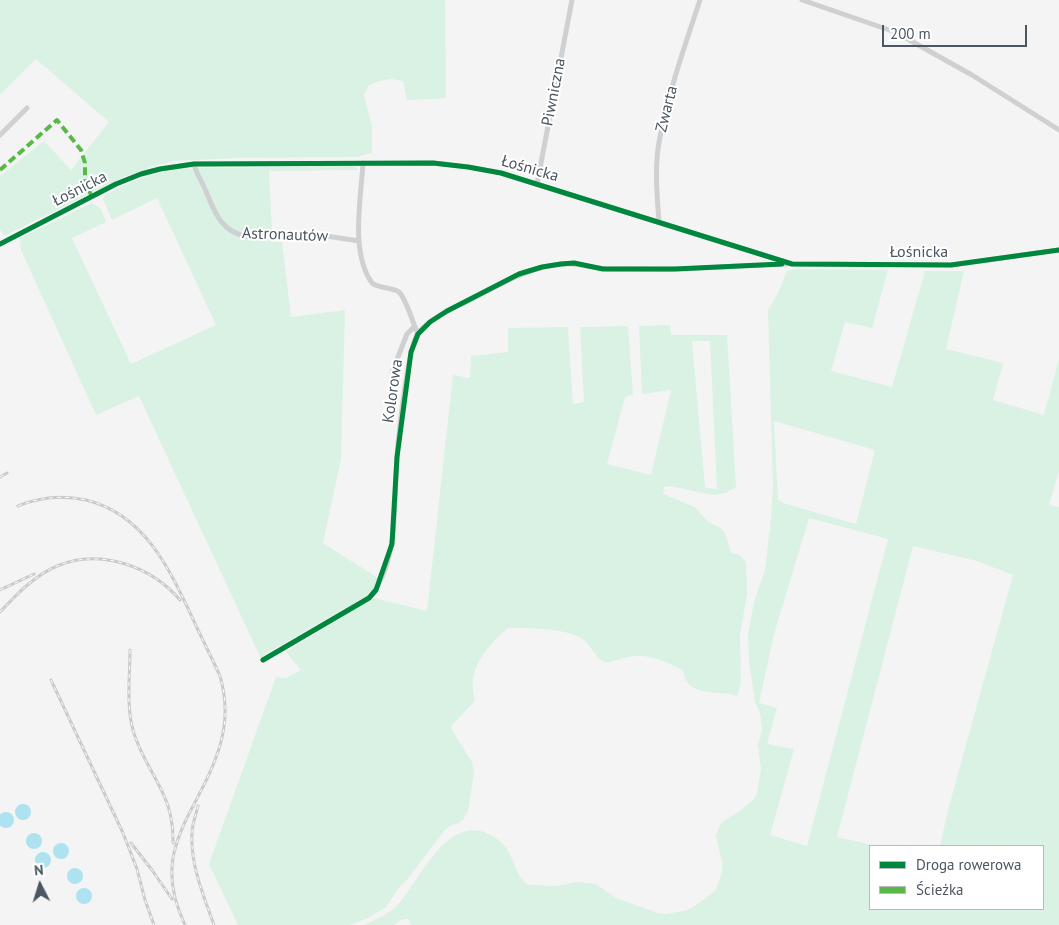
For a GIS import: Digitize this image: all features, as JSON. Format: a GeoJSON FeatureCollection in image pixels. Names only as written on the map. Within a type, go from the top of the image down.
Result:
{"type":"FeatureCollection","features":[{"type":"Feature","properties":{"kind":"street","name":"Piwniczna"},"geometry":{"type":"LineString","coordinates":[[537,184],[572,0]]}},
{"type":"Feature","properties":{"kind":"street","name":"Zwarta"},"geometry":{"type":"LineString","coordinates":[[659,222],[657,187],[659,138],[677,71],[700,0]]}},
{"type":"Feature","properties":{"kind":"street"},"geometry":{"type":"LineString","coordinates":[[802,0],[895,32],[972,75],[1059,130]]}},
{"type":"Feature","properties":{"kind":"street"},"geometry":{"type":"LineString","coordinates":[[0,134],[27,108]]}},
{"type":"Feature","properties":{"kind":"street"},"geometry":{"type":"LineString","coordinates":[[363,163],[359,241],[362,258],[370,280],[376,286],[394,290],[401,294],[418,334],[430,322],[447,311],[519,274],[542,267],[574,263],[603,269],[675,269],[792,264]]}},
{"type":"Feature","properties":{"kind":"street","name":"Łośnicka"},"geometry":{"type":"LineString","coordinates":[[0,244],[125,181],[160,169],[194,164],[433,163],[457,165],[501,173],[792,264],[951,265],[1059,250]]}},
{"type":"Feature","properties":{"kind":"street","name":"Astronautów"},"geometry":{"type":"LineString","coordinates":[[194,164],[216,216],[231,231],[237,234],[246,236],[307,233],[359,241]]}},
{"type":"Feature","properties":{"kind":"street"},"geometry":{"type":"LineString","coordinates":[[392,372],[407,334],[414,327]]}},
{"type":"Feature","properties":{"kind":"street","name":"Kolorowa"},"geometry":{"type":"LineString","coordinates":[[263,660],[369,598],[376,590],[392,544],[397,457],[411,352],[418,334]]}},
{"type":"Feature","properties":{"kind":"green space"},"geometry":{"type":"Polygon","coordinates":[[[0,0],[445,0],[446,98],[407,100],[403,81],[389,79],[377,82],[369,85],[364,95],[372,126],[372,153],[357,157],[237,158],[174,161],[124,177],[4,236],[0,229],[0,176],[44,141],[71,170],[109,122],[36,59],[0,95],[0,0]]]}},
{"type":"Feature","properties":{"kind":"green space"},"geometry":{"type":"Polygon","coordinates":[[[354,166],[359,170],[269,171],[272,232],[249,234],[236,232],[223,220],[197,168],[354,166]]]}},
{"type":"Feature","properties":{"kind":"green space"},"geometry":{"type":"Polygon","coordinates":[[[184,168],[193,169],[218,222],[230,233],[272,236],[272,242],[282,242],[291,317],[345,310],[341,459],[323,543],[378,578],[368,595],[265,654],[262,659],[263,663],[139,396],[96,415],[21,250],[20,238],[92,203],[101,209],[106,222],[72,238],[131,364],[216,325],[157,198],[112,220],[103,199],[105,195],[134,181],[184,168]]]}},
{"type":"Feature","properties":{"kind":"green space"},"geometry":{"type":"Polygon","coordinates":[[[794,269],[888,270],[872,328],[845,322],[831,371],[892,387],[925,271],[964,271],[946,349],[1003,363],[993,400],[1044,415],[1059,359],[1059,471],[1049,505],[1059,507],[1059,925],[411,925],[409,919],[403,919],[394,925],[364,925],[384,915],[396,906],[440,848],[452,838],[465,831],[480,831],[496,838],[502,843],[519,874],[528,885],[557,886],[576,882],[596,884],[616,898],[658,913],[667,914],[687,910],[715,891],[722,873],[722,862],[716,836],[719,827],[722,822],[740,811],[754,799],[757,793],[761,770],[758,743],[762,731],[760,713],[755,702],[749,662],[748,635],[754,602],[765,570],[771,519],[773,487],[768,310],[778,293],[787,271],[794,269]],[[774,421],[778,500],[856,524],[875,450],[774,421]],[[809,518],[774,634],[759,703],[777,708],[767,744],[794,749],[770,835],[807,846],[888,539],[809,518]],[[913,546],[837,837],[873,845],[869,845],[869,910],[1044,910],[1044,845],[940,845],[948,810],[1013,575],[977,561],[913,546]]]}},
{"type":"Feature","properties":{"kind":"green space"},"geometry":{"type":"Polygon","coordinates":[[[670,325],[671,335],[727,335],[736,487],[725,493],[713,495],[670,486],[664,487],[663,494],[695,507],[708,522],[719,527],[725,533],[731,553],[740,555],[746,562],[747,594],[740,635],[741,683],[737,696],[696,689],[687,682],[683,671],[657,659],[635,656],[605,662],[599,659],[584,640],[574,635],[546,629],[508,628],[489,647],[478,663],[473,680],[475,701],[452,725],[452,730],[472,762],[474,773],[468,811],[463,820],[451,825],[444,831],[397,890],[386,907],[368,918],[350,925],[238,925],[209,864],[276,677],[286,678],[301,670],[286,652],[373,598],[427,611],[453,375],[470,378],[471,356],[508,352],[508,328],[568,327],[573,404],[584,402],[580,327],[628,326],[633,395],[625,397],[607,464],[651,475],[671,390],[642,394],[639,326],[670,325]],[[692,341],[705,488],[717,489],[710,341],[692,341]]]}},
{"type":"Feature","properties":{"kind":"water"},"geometry":{"type":"Polygon","coordinates":[[[20,804],[26,804],[31,809],[29,818],[20,820],[15,815],[15,809],[20,804]]]}},
{"type":"Feature","properties":{"kind":"water"},"geometry":{"type":"Polygon","coordinates":[[[3,813],[9,813],[13,817],[13,823],[9,827],[3,827],[-1,823],[-1,817],[3,813]]]}},
{"type":"Feature","properties":{"kind":"water"},"geometry":{"type":"Polygon","coordinates":[[[31,833],[37,833],[42,838],[40,847],[31,849],[26,844],[26,838],[31,833]]]}},
{"type":"Feature","properties":{"kind":"water"},"geometry":{"type":"Polygon","coordinates":[[[58,843],[64,843],[69,848],[67,857],[58,859],[53,854],[53,848],[58,843]]]}},
{"type":"Feature","properties":{"kind":"water"},"geometry":{"type":"Polygon","coordinates":[[[40,852],[46,852],[51,857],[49,866],[40,868],[35,863],[35,857],[40,852]]]}},
{"type":"Feature","properties":{"kind":"water"},"geometry":{"type":"Polygon","coordinates":[[[72,868],[78,868],[83,873],[81,882],[72,884],[67,879],[67,873],[72,868]]]}},
{"type":"Feature","properties":{"kind":"water"},"geometry":{"type":"Polygon","coordinates":[[[81,888],[87,888],[92,893],[90,902],[81,904],[76,899],[76,893],[81,888]]]}},
{"type":"Feature","properties":{"kind":"railway"},"geometry":{"type":"LineString","coordinates":[[0,477],[7,473]]}},
{"type":"Feature","properties":{"kind":"railway"},"geometry":{"type":"LineString","coordinates":[[18,506],[43,499],[77,498],[106,507],[124,517],[139,530],[164,562],[220,676],[225,712],[224,729],[220,745],[208,776],[181,832],[173,858],[172,876],[174,893],[185,925]]}},
{"type":"Feature","properties":{"kind":"railway"},"geometry":{"type":"LineString","coordinates":[[0,612],[26,586],[49,570],[73,561],[90,559],[107,560],[140,570],[155,578],[180,600]]}},
{"type":"Feature","properties":{"kind":"railway"},"geometry":{"type":"LineString","coordinates":[[0,590],[34,574]]}},
{"type":"Feature","properties":{"kind":"railway"},"geometry":{"type":"LineString","coordinates":[[130,650],[130,718],[142,753],[166,800],[170,812],[173,843]]}},
{"type":"Feature","properties":{"kind":"railway"},"geometry":{"type":"LineString","coordinates":[[51,680],[123,833],[137,869],[154,925]]}},
{"type":"Feature","properties":{"kind":"railway"},"geometry":{"type":"LineString","coordinates":[[198,806],[192,830],[193,857],[198,880],[214,925]]}},
{"type":"Feature","properties":{"kind":"railway"},"geometry":{"type":"LineString","coordinates":[[131,843],[172,899]]}},
{"type":"Feature","properties":{"kind":"marked path"},"geometry":{"type":"LineString","coordinates":[[0,170],[57,120],[81,150],[85,163],[85,182],[92,197]]}},
{"type":"Feature","properties":{"kind":"cycle path"},"geometry":{"type":"LineString","coordinates":[[0,244],[116,184],[160,169],[194,164],[433,163],[501,173],[792,264],[951,265],[1059,250]]}},
{"type":"Feature","properties":{"kind":"cycle path"},"geometry":{"type":"LineString","coordinates":[[263,660],[369,598],[376,590],[392,544],[397,457],[411,352],[418,334],[430,322],[447,311],[519,274],[542,267],[574,263],[603,269],[675,269],[782,264]]}}]}
